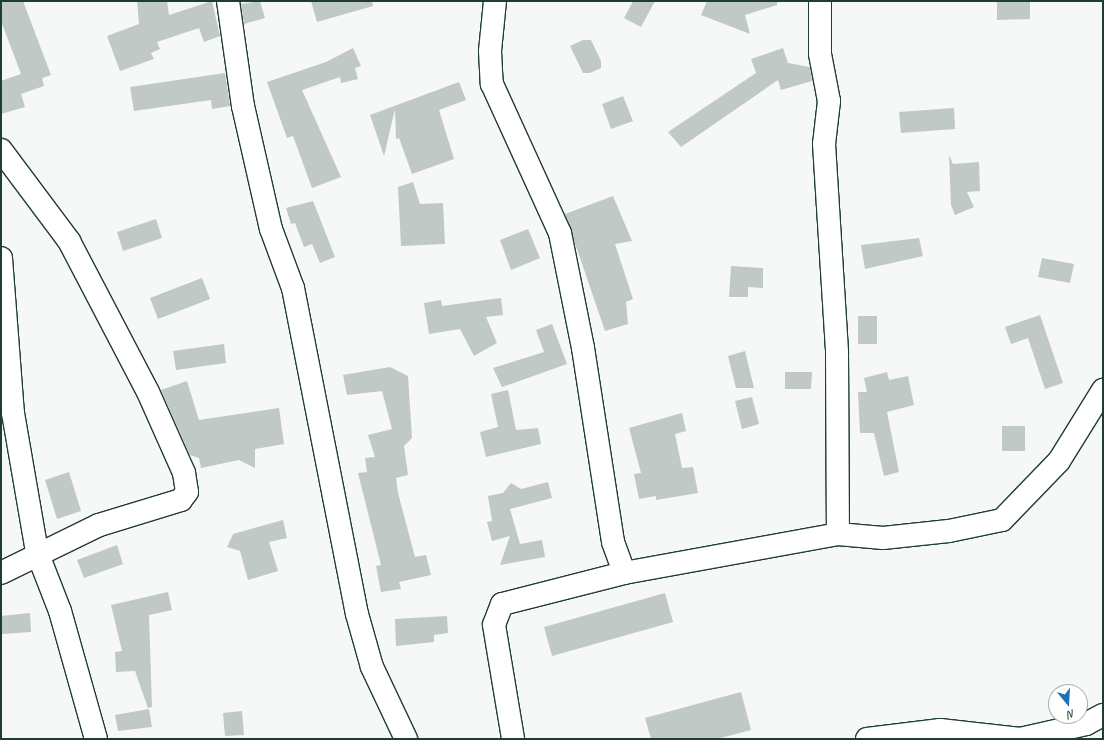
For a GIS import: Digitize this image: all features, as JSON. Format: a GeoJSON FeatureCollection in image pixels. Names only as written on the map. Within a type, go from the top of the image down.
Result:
{"type":"FeatureCollection","features":[{"type":"Feature","properties":{"kind":"street"},"geometry":{"type":"LineString","coordinates":[[228,1],[243,106],[271,228],[293,288],[357,614],[372,667],[406,739]]}},
{"type":"Feature","properties":{"kind":"street"},"geometry":{"type":"LineString","coordinates":[[494,1],[490,51],[492,84],[560,233],[583,348],[613,542],[624,573]]}},
{"type":"Feature","properties":{"kind":"street"},"geometry":{"type":"LineString","coordinates":[[820,1],[820,54],[829,101],[824,144],[837,353],[838,534]]}},
{"type":"Feature","properties":{"kind":"street"},"geometry":{"type":"LineString","coordinates":[[1,150],[69,241],[148,392],[184,473],[187,492],[182,500],[99,525],[37,552],[1,573]]}},
{"type":"Feature","properties":{"kind":"street"},"geometry":{"type":"LineString","coordinates":[[1,258],[14,413],[37,552],[60,611],[96,739]]}},
{"type":"Feature","properties":{"kind":"street"},"geometry":{"type":"LineString","coordinates":[[513,739],[494,625],[502,604],[624,573],[838,534],[883,538],[949,531],[1002,520],[1059,461],[1103,390]]}},
{"type":"Feature","properties":{"kind":"street"},"geometry":{"type":"LineString","coordinates":[[867,739],[940,730],[1020,738],[1086,724],[1103,715]]}},
{"type":"Feature","properties":{"kind":"building"},"geometry":{"type":"Polygon","coordinates":[[[1,1],[23,1],[51,75],[42,78],[44,86],[21,94],[25,107],[1,114],[1,81],[21,74],[1,21],[1,1]]]}},
{"type":"Feature","properties":{"kind":"building"},"geometry":{"type":"Polygon","coordinates":[[[137,1],[167,1],[169,15],[212,1],[220,36],[204,42],[199,28],[157,42],[160,49],[151,53],[154,59],[120,71],[107,36],[139,24],[137,1]]]}},
{"type":"Feature","properties":{"kind":"building"},"geometry":{"type":"Polygon","coordinates":[[[260,1],[265,18],[244,24],[241,4],[260,1]]]}},
{"type":"Feature","properties":{"kind":"building"},"geometry":{"type":"Polygon","coordinates":[[[311,1],[372,1],[373,6],[317,22],[311,1]]]}},
{"type":"Feature","properties":{"kind":"building"},"geometry":{"type":"Polygon","coordinates":[[[633,1],[655,1],[641,27],[624,18],[633,1]]]}},
{"type":"Feature","properties":{"kind":"building"},"geometry":{"type":"Polygon","coordinates":[[[707,1],[777,1],[777,5],[745,15],[750,34],[701,15],[707,1]]]}},
{"type":"Feature","properties":{"kind":"building"},"geometry":{"type":"Polygon","coordinates":[[[997,1],[1030,1],[1030,19],[997,20],[997,1]]]}},
{"type":"Feature","properties":{"kind":"building"},"geometry":{"type":"Polygon","coordinates":[[[583,40],[591,40],[601,61],[601,68],[590,73],[583,73],[570,46],[583,40]]]}},
{"type":"Feature","properties":{"kind":"building"},"geometry":{"type":"Polygon","coordinates":[[[353,48],[361,66],[355,68],[358,79],[341,83],[340,77],[302,90],[341,177],[312,188],[293,136],[287,138],[267,82],[326,62],[353,48]]]}},
{"type":"Feature","properties":{"kind":"building"},"geometry":{"type":"Polygon","coordinates":[[[783,48],[788,63],[810,67],[812,81],[781,90],[778,80],[681,147],[668,132],[756,73],[751,59],[783,48]]]}},
{"type":"Feature","properties":{"kind":"building"},"geometry":{"type":"Polygon","coordinates":[[[225,73],[230,106],[212,109],[211,100],[134,111],[130,87],[225,73]]]}},
{"type":"Feature","properties":{"kind":"building"},"geometry":{"type":"Polygon","coordinates":[[[459,82],[466,100],[439,110],[454,159],[412,174],[399,138],[396,139],[395,109],[384,156],[370,115],[459,82]]]}},
{"type":"Feature","properties":{"kind":"building"},"geometry":{"type":"Polygon","coordinates":[[[623,96],[633,121],[611,129],[602,104],[623,96]]]}},
{"type":"Feature","properties":{"kind":"building"},"geometry":{"type":"Polygon","coordinates":[[[954,108],[955,129],[901,133],[899,112],[954,108]]]}},
{"type":"Feature","properties":{"kind":"building"},"geometry":{"type":"Polygon","coordinates":[[[949,155],[953,164],[979,162],[980,191],[967,192],[974,207],[955,215],[951,205],[949,155]]]}},
{"type":"Feature","properties":{"kind":"building"},"geometry":{"type":"Polygon","coordinates":[[[413,182],[420,204],[443,203],[445,244],[401,246],[398,187],[413,182]]]}},
{"type":"Feature","properties":{"kind":"building"},"geometry":{"type":"Polygon","coordinates":[[[613,196],[632,241],[615,244],[633,299],[626,302],[628,324],[605,331],[565,214],[613,196]]]}},
{"type":"Feature","properties":{"kind":"building"},"geometry":{"type":"Polygon","coordinates":[[[313,201],[335,257],[320,263],[312,244],[304,247],[295,223],[291,224],[286,208],[313,201]]]}},
{"type":"Feature","properties":{"kind":"building"},"geometry":{"type":"Polygon","coordinates":[[[156,219],[162,238],[123,251],[117,232],[156,219]]]}},
{"type":"Feature","properties":{"kind":"building"},"geometry":{"type":"Polygon","coordinates":[[[528,229],[540,258],[511,270],[500,240],[528,229]]]}},
{"type":"Feature","properties":{"kind":"building"},"geometry":{"type":"Polygon","coordinates":[[[919,238],[923,256],[865,269],[861,245],[919,238]]]}},
{"type":"Feature","properties":{"kind":"building"},"geometry":{"type":"Polygon","coordinates":[[[1042,258],[1074,264],[1070,283],[1038,277],[1042,258]]]}},
{"type":"Feature","properties":{"kind":"building"},"geometry":{"type":"Polygon","coordinates":[[[731,266],[763,268],[763,288],[748,287],[748,297],[729,297],[731,266]]]}},
{"type":"Feature","properties":{"kind":"building"},"geometry":{"type":"Polygon","coordinates":[[[202,278],[210,299],[158,319],[150,298],[202,278]]]}},
{"type":"Feature","properties":{"kind":"building"},"geometry":{"type":"Polygon","coordinates":[[[501,298],[503,315],[486,317],[497,343],[474,356],[460,329],[429,334],[424,303],[441,300],[442,306],[501,298]]]}},
{"type":"Feature","properties":{"kind":"building"},"geometry":{"type":"Polygon","coordinates":[[[1040,315],[1063,383],[1045,389],[1028,338],[1011,344],[1005,327],[1040,315]]]}},
{"type":"Feature","properties":{"kind":"building"},"geometry":{"type":"Polygon","coordinates":[[[858,316],[877,316],[877,344],[858,344],[858,316]]]}},
{"type":"Feature","properties":{"kind":"building"},"geometry":{"type":"Polygon","coordinates":[[[552,324],[567,364],[502,387],[493,368],[544,352],[536,330],[552,324]]]}},
{"type":"Feature","properties":{"kind":"building"},"geometry":{"type":"Polygon","coordinates":[[[224,344],[226,363],[176,370],[173,351],[224,344]]]}},
{"type":"Feature","properties":{"kind":"building"},"geometry":{"type":"Polygon","coordinates":[[[745,351],[754,388],[736,388],[728,356],[745,351]]]}},
{"type":"Feature","properties":{"kind":"building"},"geometry":{"type":"Polygon","coordinates":[[[390,367],[408,376],[412,438],[404,446],[408,475],[396,478],[398,493],[415,557],[426,555],[431,575],[399,582],[401,589],[381,592],[376,566],[381,565],[358,473],[367,472],[365,458],[375,457],[368,435],[392,429],[382,391],[347,395],[343,375],[390,367]]]}},
{"type":"Feature","properties":{"kind":"building"},"geometry":{"type":"Polygon","coordinates":[[[785,372],[812,372],[811,389],[785,389],[785,372]]]}},
{"type":"Feature","properties":{"kind":"building"},"geometry":{"type":"Polygon","coordinates":[[[887,372],[889,380],[908,376],[914,405],[887,412],[899,472],[884,476],[874,433],[860,433],[858,392],[867,392],[864,378],[887,372]]]}},
{"type":"Feature","properties":{"kind":"building"},"geometry":{"type":"Polygon","coordinates":[[[187,381],[199,420],[279,408],[284,444],[255,449],[255,468],[239,460],[201,468],[199,458],[190,455],[161,390],[187,381]]]}},
{"type":"Feature","properties":{"kind":"building"},"geometry":{"type":"Polygon","coordinates":[[[508,390],[516,430],[538,428],[541,444],[486,457],[480,432],[498,427],[491,394],[508,390]]]}},
{"type":"Feature","properties":{"kind":"building"},"geometry":{"type":"Polygon","coordinates":[[[752,397],[759,424],[742,429],[735,401],[752,397]]]}},
{"type":"Feature","properties":{"kind":"building"},"geometry":{"type":"Polygon","coordinates":[[[682,413],[686,431],[675,434],[682,468],[693,467],[698,493],[656,500],[656,496],[639,499],[634,474],[641,473],[629,428],[682,413]]]}},
{"type":"Feature","properties":{"kind":"building"},"geometry":{"type":"Polygon","coordinates":[[[1002,426],[1025,426],[1025,451],[1002,451],[1002,426]]]}},
{"type":"Feature","properties":{"kind":"building"},"geometry":{"type":"Polygon","coordinates":[[[69,472],[81,511],[57,519],[45,480],[69,472]]]}},
{"type":"Feature","properties":{"kind":"building"},"geometry":{"type":"Polygon","coordinates":[[[548,482],[552,498],[510,509],[520,544],[542,540],[545,557],[500,565],[510,536],[492,541],[487,522],[492,521],[488,496],[503,493],[511,483],[521,489],[548,482]]]}},
{"type":"Feature","properties":{"kind":"building"},"geometry":{"type":"Polygon","coordinates":[[[283,520],[287,538],[269,542],[278,571],[248,580],[240,551],[227,547],[233,534],[283,520]]]}},
{"type":"Feature","properties":{"kind":"building"},"geometry":{"type":"Polygon","coordinates":[[[117,545],[123,564],[84,578],[77,560],[117,545]]]}},
{"type":"Feature","properties":{"kind":"building"},"geometry":{"type":"Polygon","coordinates":[[[168,592],[172,610],[149,615],[152,707],[148,708],[135,671],[116,672],[115,652],[122,651],[111,605],[168,592]]]}},
{"type":"Feature","properties":{"kind":"building"},"geometry":{"type":"Polygon","coordinates":[[[665,593],[673,622],[552,656],[544,627],[665,593]]]}},
{"type":"Feature","properties":{"kind":"building"},"geometry":{"type":"Polygon","coordinates":[[[30,613],[31,632],[2,634],[1,616],[30,613]]]}},
{"type":"Feature","properties":{"kind":"building"},"geometry":{"type":"Polygon","coordinates":[[[447,616],[448,633],[434,635],[434,642],[396,646],[395,619],[447,616]]]}},
{"type":"Feature","properties":{"kind":"building"},"geometry":{"type":"Polygon","coordinates":[[[741,692],[751,730],[717,739],[651,739],[645,718],[741,692]]]}},
{"type":"Feature","properties":{"kind":"building"},"geometry":{"type":"Polygon","coordinates":[[[149,709],[152,727],[118,731],[115,715],[149,709]]]}},
{"type":"Feature","properties":{"kind":"building"},"geometry":{"type":"Polygon","coordinates":[[[242,711],[244,735],[225,736],[223,713],[242,711]]]}}]}
